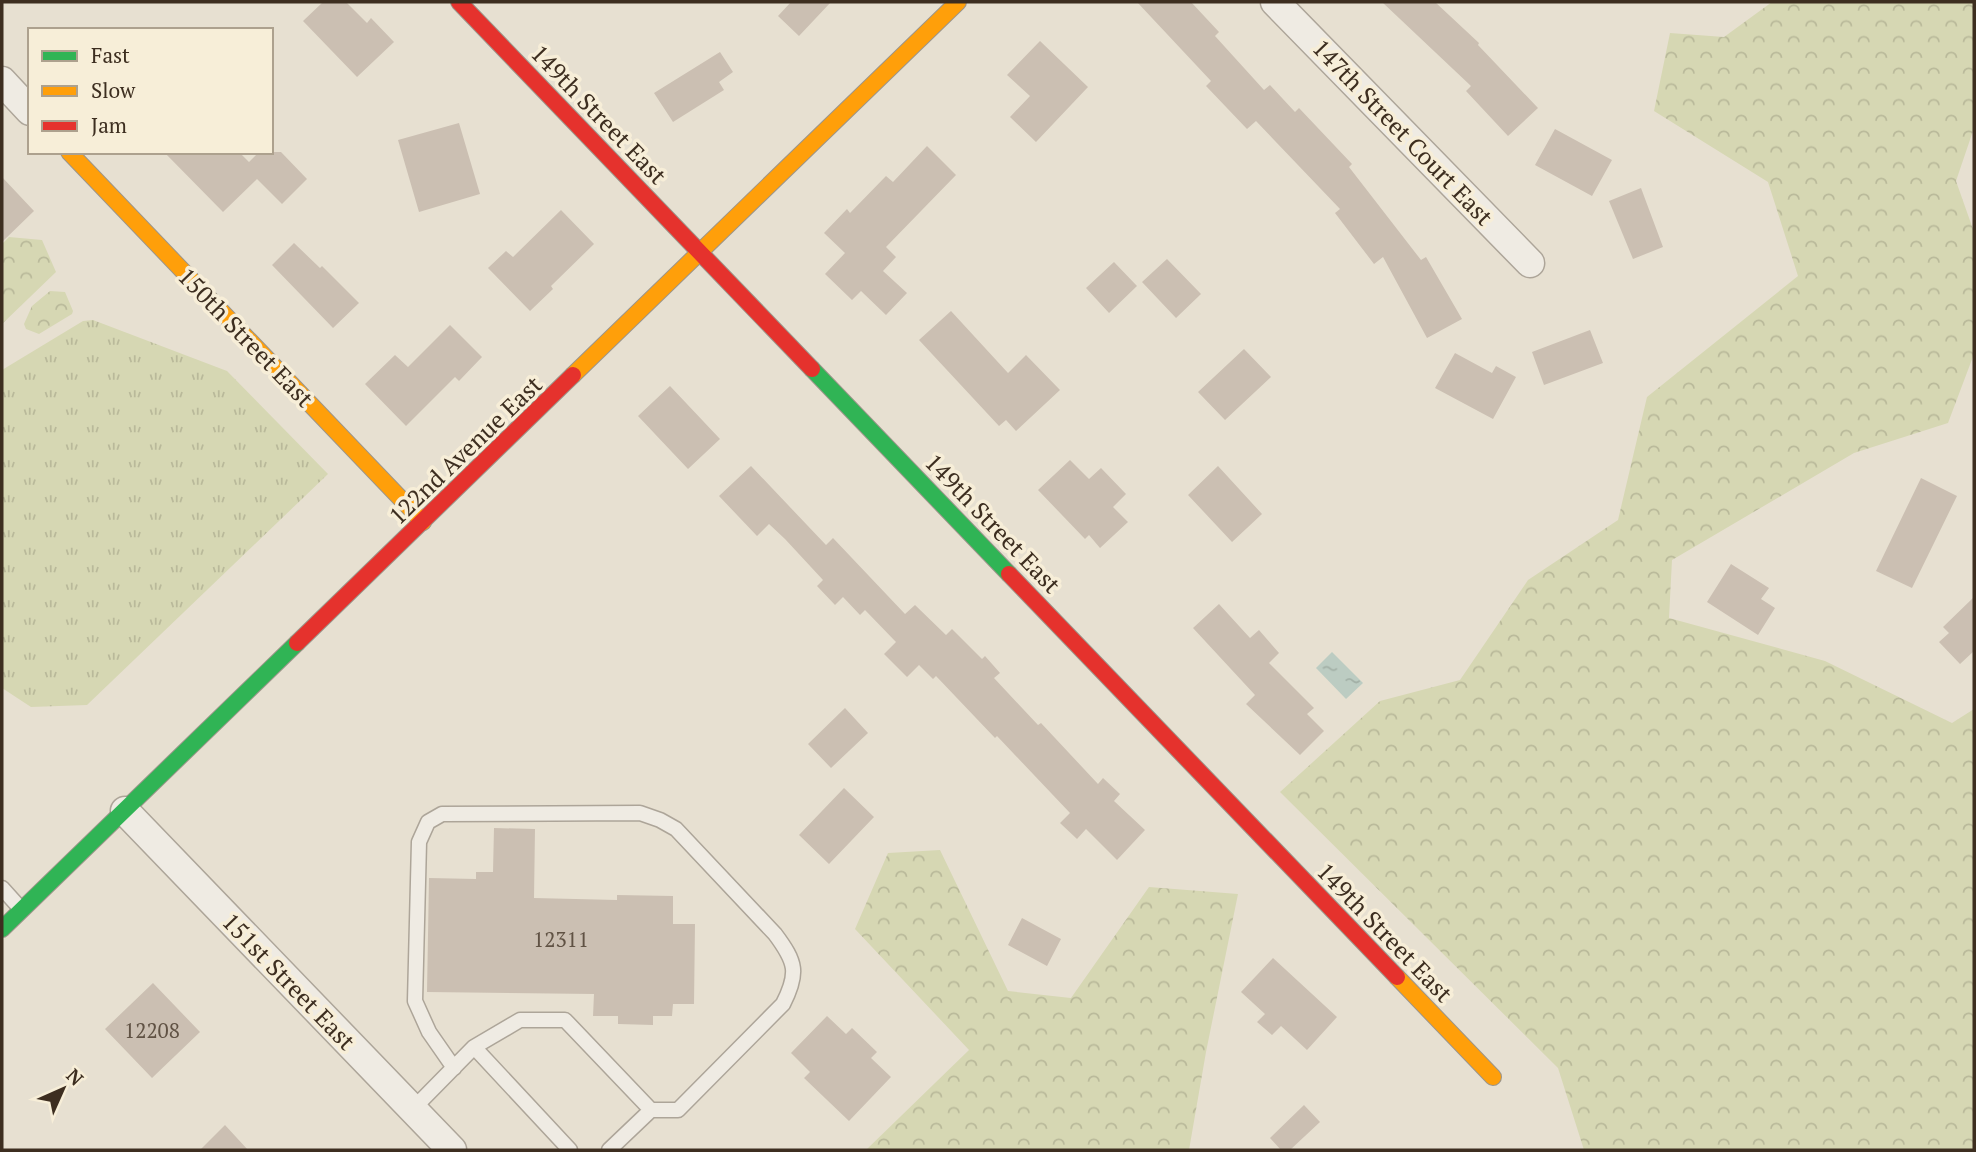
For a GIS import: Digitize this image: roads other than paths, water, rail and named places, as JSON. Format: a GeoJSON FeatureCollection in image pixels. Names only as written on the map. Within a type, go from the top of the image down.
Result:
{"type":"FeatureCollection","features":[{"type":"Feature","properties":{"kind":"street","name":"149th Street East"},"geometry":{"type":"LineString","coordinates":[[458,2],[1493,1077]]}},
{"type":"Feature","properties":{"kind":"street","name":"122nd Avenue East"},"geometry":{"type":"LineString","coordinates":[[2,929],[958,2]]}},
{"type":"Feature","properties":{"kind":"street","name":"147th Street Court East"},"geometry":{"type":"LineString","coordinates":[[1275,2],[1530,263]]}},
{"type":"Feature","properties":{"kind":"street"},"geometry":{"type":"LineString","coordinates":[[2,81],[28,109]]}},
{"type":"Feature","properties":{"kind":"street","name":"150th Street East"},"geometry":{"type":"LineString","coordinates":[[71,154],[423,522]]}},
{"type":"Feature","properties":{"kind":"street","name":"151st Street East"},"geometry":{"type":"LineString","coordinates":[[125,811],[452,1150]]}},
{"type":"Feature","properties":{"kind":"lane"},"geometry":{"type":"LineString","coordinates":[[454,1068],[429,1032],[415,1001],[419,842],[428,822],[442,814],[640,813],[660,820],[676,829],[775,934],[789,953],[795,971],[792,986],[783,1004],[678,1110],[651,1110],[609,1150]]}},
{"type":"Feature","properties":{"kind":"lane"},"geometry":{"type":"LineString","coordinates":[[2,888],[22,909]]}},
{"type":"Feature","properties":{"kind":"lane"},"geometry":{"type":"LineString","coordinates":[[413,1109],[474,1047],[520,1020],[565,1020],[651,1110]]}},
{"type":"Feature","properties":{"kind":"lane"},"geometry":{"type":"LineString","coordinates":[[474,1047],[570,1150]]}},
{"type":"Feature","properties":{"kind":"water"},"geometry":{"type":"Polygon","coordinates":[[[1332,652],[1363,683],[1346,699],[1316,668],[1332,652]]]}}]}
